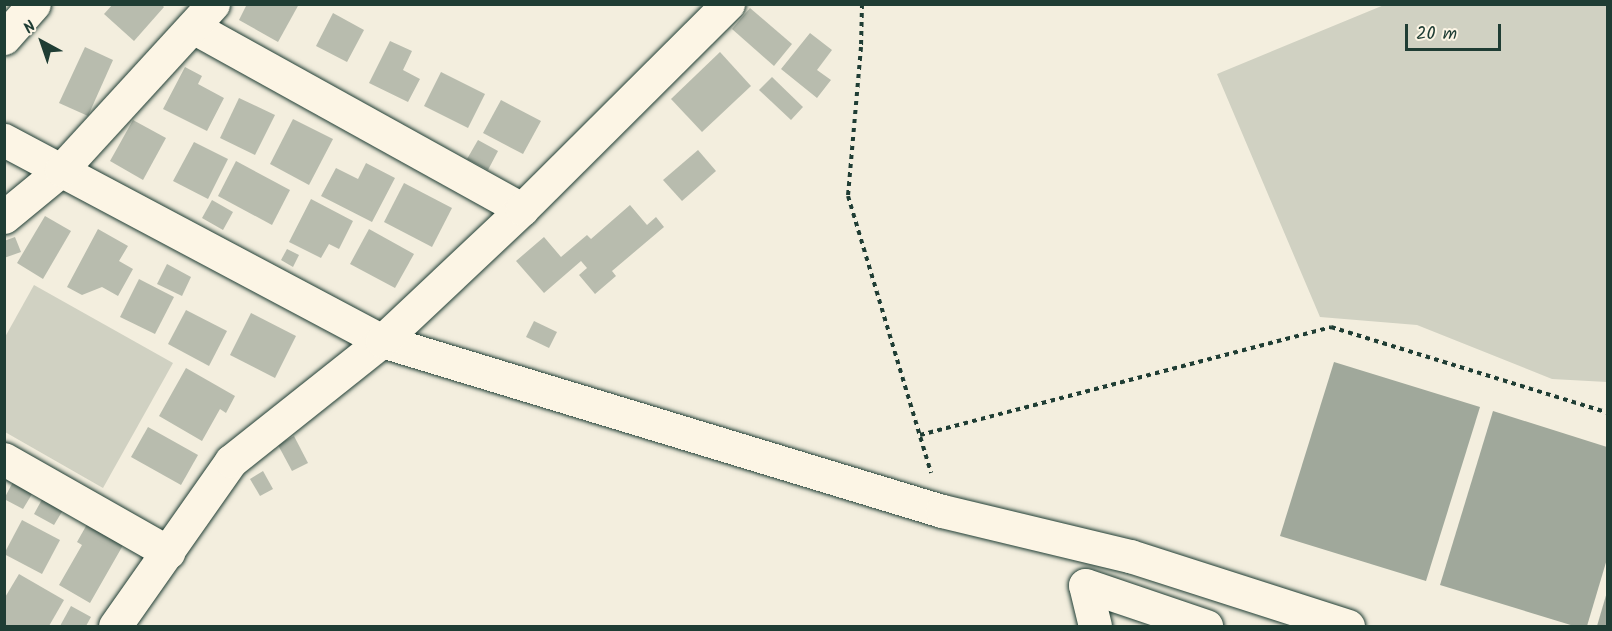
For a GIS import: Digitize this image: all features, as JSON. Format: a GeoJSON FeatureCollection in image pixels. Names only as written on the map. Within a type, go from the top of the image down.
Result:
{"type":"FeatureCollection","features":[{"type":"Feature","properties":{"kind":"street"},"geometry":{"type":"LineString","coordinates":[[4,38],[34,4]]}},
{"type":"Feature","properties":{"kind":"street"},"geometry":{"type":"LineString","coordinates":[[115,627],[231,461],[382,341],[522,208],[728,4]]}},
{"type":"Feature","properties":{"kind":"street"},"geometry":{"type":"LineString","coordinates":[[4,217],[61,170],[203,16],[522,208]]}},
{"type":"Feature","properties":{"kind":"street"},"geometry":{"type":"LineString","coordinates":[[4,140],[382,341],[942,511],[1131,556],[1348,627]]}},
{"type":"Feature","properties":{"kind":"street"},"geometry":{"type":"LineString","coordinates":[[4,459],[168,552]]}},
{"type":"Feature","properties":{"kind":"street"},"geometry":{"type":"LineString","coordinates":[[1095,627],[1085,585],[1206,627]]}},
{"type":"Feature","properties":{"kind":"path"},"geometry":{"type":"LineString","coordinates":[[862,4],[861,47],[848,196],[920,435],[1331,327],[1608,413]]}},
{"type":"Feature","properties":{"kind":"shaded area"},"geometry":{"type":"Polygon","coordinates":[[[1384,5],[1607,5],[1607,382],[1552,379],[1417,325],[1320,317],[1217,74],[1384,5]]]}},
{"type":"Feature","properties":{"kind":"shaded area"},"geometry":{"type":"Polygon","coordinates":[[[34,285],[173,363],[103,488],[5,432],[5,337],[34,285]]]}},
{"type":"Feature","properties":{"kind":"shaded area"},"geometry":{"type":"Polygon","coordinates":[[[1334,362],[1480,407],[1426,581],[1280,536],[1334,362]]]}},
{"type":"Feature","properties":{"kind":"shaded area"},"geometry":{"type":"Polygon","coordinates":[[[1493,411],[1607,447],[1607,559],[1587,626],[1574,626],[1440,585],[1493,411]]]}},
{"type":"Feature","properties":{"kind":"shaded area"},"geometry":{"type":"Polygon","coordinates":[[[1607,592],[1607,626],[1597,626],[1607,592]]]}},
{"type":"Feature","properties":{"kind":"building"},"geometry":{"type":"Polygon","coordinates":[[[113,4],[161,4],[164,7],[134,41],[104,14],[113,4]]]}},
{"type":"Feature","properties":{"kind":"building"},"geometry":{"type":"Polygon","coordinates":[[[247,4],[299,4],[278,42],[239,20],[247,4]]]}},
{"type":"Feature","properties":{"kind":"building"},"geometry":{"type":"Polygon","coordinates":[[[750,8],[792,44],[774,66],[732,29],[750,8]]]}},
{"type":"Feature","properties":{"kind":"building"},"geometry":{"type":"Polygon","coordinates":[[[333,13],[364,30],[347,62],[316,46],[333,13]]]}},
{"type":"Feature","properties":{"kind":"building"},"geometry":{"type":"Polygon","coordinates":[[[810,33],[832,50],[817,70],[831,80],[817,98],[781,69],[810,33]]]}},
{"type":"Feature","properties":{"kind":"building"},"geometry":{"type":"Polygon","coordinates":[[[390,41],[412,51],[403,70],[420,79],[408,102],[369,83],[390,41]]]}},
{"type":"Feature","properties":{"kind":"building"},"geometry":{"type":"Polygon","coordinates":[[[85,47],[113,60],[88,116],[59,103],[85,47]]]}},
{"type":"Feature","properties":{"kind":"building"},"geometry":{"type":"Polygon","coordinates":[[[720,52],[751,86],[702,132],[671,99],[720,52]]]}},
{"type":"Feature","properties":{"kind":"building"},"geometry":{"type":"Polygon","coordinates":[[[185,67],[202,76],[198,84],[224,98],[207,131],[163,109],[185,67]]]}},
{"type":"Feature","properties":{"kind":"building"},"geometry":{"type":"Polygon","coordinates":[[[441,72],[485,94],[468,128],[424,106],[441,72]]]}},
{"type":"Feature","properties":{"kind":"building"},"geometry":{"type":"Polygon","coordinates":[[[772,77],[803,107],[791,120],[759,90],[772,77]]]}},
{"type":"Feature","properties":{"kind":"building"},"geometry":{"type":"Polygon","coordinates":[[[239,98],[275,115],[255,155],[220,138],[239,98]]]}},
{"type":"Feature","properties":{"kind":"building"},"geometry":{"type":"Polygon","coordinates":[[[501,100],[541,121],[523,154],[483,133],[501,100]]]}},
{"type":"Feature","properties":{"kind":"building"},"geometry":{"type":"Polygon","coordinates":[[[293,119],[333,139],[309,185],[270,164],[293,119]]]}},
{"type":"Feature","properties":{"kind":"building"},"geometry":{"type":"Polygon","coordinates":[[[133,120],[166,138],[143,180],[110,161],[133,120]]]}},
{"type":"Feature","properties":{"kind":"building"},"geometry":{"type":"Polygon","coordinates":[[[478,140],[498,151],[488,170],[467,159],[478,140]]]}},
{"type":"Feature","properties":{"kind":"building"},"geometry":{"type":"Polygon","coordinates":[[[194,142],[228,159],[208,199],[173,181],[194,142]]]}},
{"type":"Feature","properties":{"kind":"building"},"geometry":{"type":"Polygon","coordinates":[[[698,150],[716,171],[682,201],[663,180],[698,150]]]}},
{"type":"Feature","properties":{"kind":"building"},"geometry":{"type":"Polygon","coordinates":[[[236,161],[290,190],[272,225],[218,196],[236,161]]]}},
{"type":"Feature","properties":{"kind":"building"},"geometry":{"type":"Polygon","coordinates":[[[366,163],[395,178],[372,222],[321,196],[336,168],[358,179],[366,163]]]}},
{"type":"Feature","properties":{"kind":"building"},"geometry":{"type":"Polygon","coordinates":[[[404,183],[452,208],[432,247],[384,222],[404,183]]]}},
{"type":"Feature","properties":{"kind":"building"},"geometry":{"type":"Polygon","coordinates":[[[311,199],[353,221],[339,249],[329,244],[321,258],[289,242],[311,199]]]}},
{"type":"Feature","properties":{"kind":"building"},"geometry":{"type":"Polygon","coordinates":[[[212,200],[233,212],[223,230],[202,218],[212,200]]]}},
{"type":"Feature","properties":{"kind":"building"},"geometry":{"type":"Polygon","coordinates":[[[630,205],[647,225],[656,217],[664,227],[612,271],[616,276],[595,294],[579,275],[587,268],[581,261],[544,293],[516,261],[544,237],[561,257],[587,235],[591,239],[630,205]]]}},
{"type":"Feature","properties":{"kind":"building"},"geometry":{"type":"Polygon","coordinates":[[[45,216],[71,231],[43,279],[17,263],[45,216]]]}},
{"type":"Feature","properties":{"kind":"building"},"geometry":{"type":"Polygon","coordinates":[[[98,229],[128,246],[119,261],[133,269],[118,296],[102,287],[82,295],[67,287],[98,229]]]}},
{"type":"Feature","properties":{"kind":"building"},"geometry":{"type":"Polygon","coordinates":[[[369,229],[414,254],[395,288],[350,264],[369,229]]]}},
{"type":"Feature","properties":{"kind":"building"},"geometry":{"type":"Polygon","coordinates":[[[15,237],[21,252],[4,258],[4,241],[15,237]]]}},
{"type":"Feature","properties":{"kind":"building"},"geometry":{"type":"Polygon","coordinates":[[[287,249],[299,255],[293,267],[281,260],[287,249]]]}},
{"type":"Feature","properties":{"kind":"building"},"geometry":{"type":"Polygon","coordinates":[[[167,264],[191,277],[182,296],[157,284],[167,264]]]}},
{"type":"Feature","properties":{"kind":"building"},"geometry":{"type":"Polygon","coordinates":[[[139,279],[174,297],[155,334],[120,317],[139,279]]]}},
{"type":"Feature","properties":{"kind":"building"},"geometry":{"type":"Polygon","coordinates":[[[186,310],[227,331],[209,366],[168,344],[186,310]]]}},
{"type":"Feature","properties":{"kind":"building"},"geometry":{"type":"Polygon","coordinates":[[[251,313],[296,336],[275,378],[230,355],[251,313]]]}},
{"type":"Feature","properties":{"kind":"building"},"geometry":{"type":"Polygon","coordinates":[[[534,321],[557,332],[549,348],[526,337],[534,321]]]}},
{"type":"Feature","properties":{"kind":"building"},"geometry":{"type":"Polygon","coordinates":[[[186,368],[235,396],[226,413],[220,409],[202,441],[159,416],[186,368]]]}},
{"type":"Feature","properties":{"kind":"building"},"geometry":{"type":"Polygon","coordinates":[[[148,427],[198,455],[181,485],[131,457],[148,427]]]}},
{"type":"Feature","properties":{"kind":"building"},"geometry":{"type":"Polygon","coordinates":[[[294,436],[308,463],[292,471],[278,445],[294,436]]]}},
{"type":"Feature","properties":{"kind":"building"},"geometry":{"type":"Polygon","coordinates":[[[263,471],[273,489],[260,496],[250,479],[263,471]]]}},
{"type":"Feature","properties":{"kind":"building"},"geometry":{"type":"Polygon","coordinates":[[[15,478],[35,489],[23,509],[4,499],[15,478]]]}},
{"type":"Feature","properties":{"kind":"building"},"geometry":{"type":"Polygon","coordinates":[[[45,494],[66,505],[54,525],[34,514],[45,494]]]}},
{"type":"Feature","properties":{"kind":"building"},"geometry":{"type":"Polygon","coordinates":[[[90,519],[126,540],[90,603],[59,585],[82,545],[77,542],[90,519]]]}},
{"type":"Feature","properties":{"kind":"building"},"geometry":{"type":"Polygon","coordinates":[[[22,520],[60,540],[42,574],[4,554],[22,520]]]}},
{"type":"Feature","properties":{"kind":"building"},"geometry":{"type":"Polygon","coordinates":[[[19,574],[64,600],[49,626],[4,626],[4,599],[19,574]]]}},
{"type":"Feature","properties":{"kind":"building"},"geometry":{"type":"Polygon","coordinates":[[[71,606],[91,617],[86,626],[60,626],[71,606]]]}}]}
